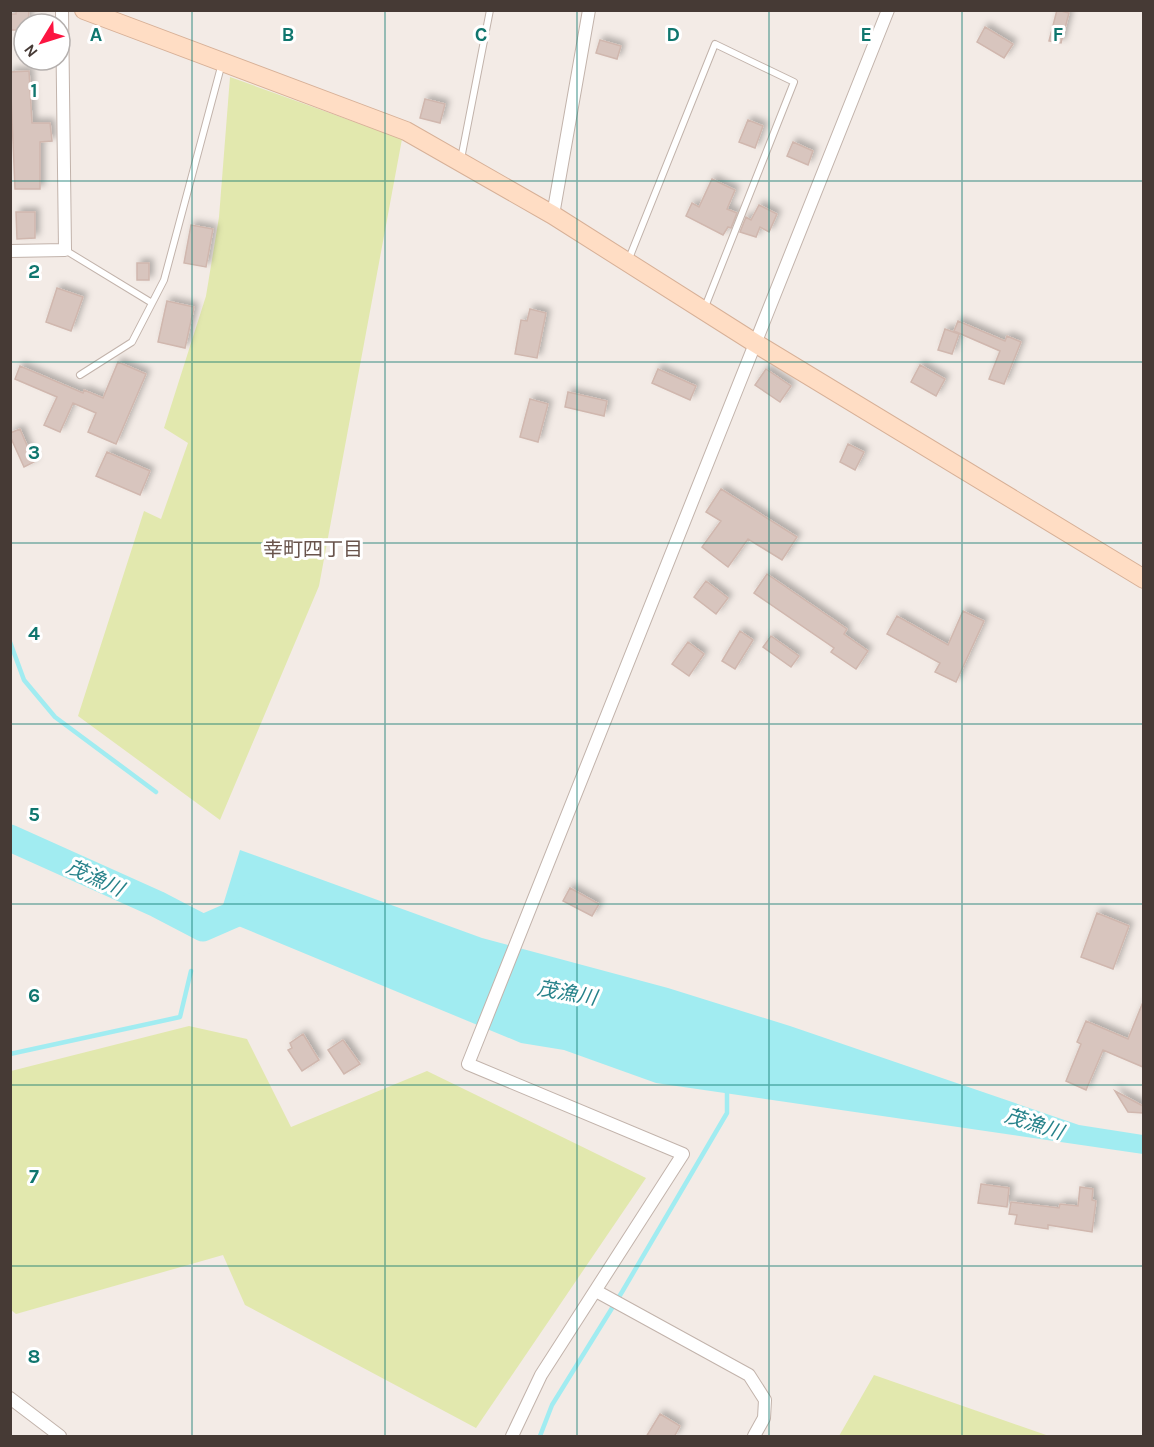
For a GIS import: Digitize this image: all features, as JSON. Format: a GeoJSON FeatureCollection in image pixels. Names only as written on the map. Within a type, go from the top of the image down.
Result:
{"type":"FeatureCollection","features":[{"type":"Feature","properties":{"kind":"street"},"geometry":{"type":"LineString","coordinates":[[10,251],[65,250],[62,10]]}},
{"type":"Feature","properties":{"kind":"street"},"geometry":{"type":"LineString","coordinates":[[84,10],[406,131],[553,215],[755,343],[1143,579]]}},
{"type":"Feature","properties":{"kind":"street"},"geometry":{"type":"LineString","coordinates":[[553,215],[590,10]]}},
{"type":"Feature","properties":{"kind":"street"},"geometry":{"type":"LineString","coordinates":[[512,1437],[540,1375],[596,1292],[683,1154],[468,1064],[518,932],[888,10]]}},
{"type":"Feature","properties":{"kind":"street"},"geometry":{"type":"LineString","coordinates":[[596,1292],[749,1375],[765,1400],[764,1418],[754,1437]]}},
{"type":"Feature","properties":{"kind":"street"},"geometry":{"type":"LineString","coordinates":[[10,1398],[60,1437]]}},
{"type":"Feature","properties":{"kind":"lane"},"geometry":{"type":"LineString","coordinates":[[461,162],[490,10]]}},
{"type":"Feature","properties":{"kind":"lane"},"geometry":{"type":"LineString","coordinates":[[627,262],[715,44],[794,82],[703,310]]}},
{"type":"Feature","properties":{"kind":"lane"},"geometry":{"type":"LineString","coordinates":[[80,375],[132,342],[164,280],[222,62]]}},
{"type":"Feature","properties":{"kind":"lane"},"geometry":{"type":"LineString","coordinates":[[65,250],[152,303]]}},
{"type":"Feature","properties":{"kind":"green space"},"geometry":{"type":"Polygon","coordinates":[[[230,77],[402,139],[319,586],[220,820],[78,716],[144,511],[161,519],[188,443],[164,428],[206,296],[219,217],[230,77]]]}},
{"type":"Feature","properties":{"kind":"green space"},"geometry":{"type":"Polygon","coordinates":[[[189,1026],[247,1039],[291,1127],[427,1071],[646,1178],[476,1428],[245,1305],[223,1255],[16,1314],[11,1310],[11,1071],[189,1026]]]}},
{"type":"Feature","properties":{"kind":"green space"},"geometry":{"type":"Polygon","coordinates":[[[874,1375],[1049,1436],[839,1436],[874,1375]]]}},
{"type":"Feature","properties":{"kind":"water"},"geometry":{"type":"Polygon","coordinates":[[[240,850],[482,938],[668,988],[790,1026],[1079,1125],[1143,1135],[1143,1154],[656,1083],[564,1050],[521,1043],[219,918],[240,850]]]}},
{"type":"Feature","properties":{"kind":"building"},"geometry":{"type":"Polygon","coordinates":[[[16,10],[29,10],[29,12],[16,12],[16,10]]]}},
{"type":"Feature","properties":{"kind":"building"},"geometry":{"type":"Polygon","coordinates":[[[1057,10],[1069,13],[1061,43],[1049,41],[1057,10]]]}},
{"type":"Feature","properties":{"kind":"building"},"geometry":{"type":"Polygon","coordinates":[[[10,14],[12,14],[12,30],[10,30],[10,14]]]}},
{"type":"Feature","properties":{"kind":"building"},"geometry":{"type":"Polygon","coordinates":[[[985,27],[1013,44],[1004,58],[977,42],[985,27]]]}},
{"type":"Feature","properties":{"kind":"building"},"geometry":{"type":"Polygon","coordinates":[[[600,40],[621,46],[617,59],[596,53],[600,40]]]}},
{"type":"Feature","properties":{"kind":"building"},"geometry":{"type":"Polygon","coordinates":[[[10,72],[29,72],[32,123],[50,123],[52,141],[40,142],[40,189],[15,189],[10,72]]]}},
{"type":"Feature","properties":{"kind":"building"},"geometry":{"type":"Polygon","coordinates":[[[425,99],[445,104],[440,123],[420,118],[425,99]]]}},
{"type":"Feature","properties":{"kind":"building"},"geometry":{"type":"Polygon","coordinates":[[[748,120],[763,126],[755,148],[739,142],[748,120]]]}},
{"type":"Feature","properties":{"kind":"building"},"geometry":{"type":"Polygon","coordinates":[[[793,142],[813,151],[808,165],[787,156],[793,142]]]}},
{"type":"Feature","properties":{"kind":"building"},"geometry":{"type":"Polygon","coordinates":[[[712,179],[735,190],[727,209],[737,213],[731,228],[728,227],[723,235],[686,216],[692,203],[699,207],[712,179]]]}},
{"type":"Feature","properties":{"kind":"building"},"geometry":{"type":"Polygon","coordinates":[[[759,205],[777,214],[769,232],[760,227],[756,237],[740,232],[746,217],[751,220],[759,205]]]}},
{"type":"Feature","properties":{"kind":"building"},"geometry":{"type":"Polygon","coordinates":[[[16,212],[35,212],[35,238],[17,239],[16,212]]]}},
{"type":"Feature","properties":{"kind":"building"},"geometry":{"type":"Polygon","coordinates":[[[191,225],[213,229],[206,267],[184,263],[191,225]]]}},
{"type":"Feature","properties":{"kind":"building"},"geometry":{"type":"Polygon","coordinates":[[[137,263],[149,263],[149,280],[137,280],[137,263]]]}},
{"type":"Feature","properties":{"kind":"building"},"geometry":{"type":"Polygon","coordinates":[[[57,288],[83,297],[71,331],[46,322],[57,288]]]}},
{"type":"Feature","properties":{"kind":"building"},"geometry":{"type":"Polygon","coordinates":[[[167,301],[194,307],[185,348],[158,342],[167,301]]]}},
{"type":"Feature","properties":{"kind":"building"},"geometry":{"type":"Polygon","coordinates":[[[530,309],[546,313],[537,358],[515,354],[521,320],[527,321],[530,309]]]}},
{"type":"Feature","properties":{"kind":"building"},"geometry":{"type":"Polygon","coordinates":[[[958,321],[1005,341],[1007,336],[1021,342],[1004,384],[989,379],[1000,351],[954,331],[958,321]]]}},
{"type":"Feature","properties":{"kind":"building"},"geometry":{"type":"Polygon","coordinates":[[[945,329],[959,334],[952,354],[938,350],[945,329]]]}},
{"type":"Feature","properties":{"kind":"building"},"geometry":{"type":"Polygon","coordinates":[[[118,362],[146,374],[116,444],[88,432],[96,413],[73,403],[60,432],[44,425],[57,397],[15,379],[20,366],[83,393],[84,390],[103,398],[118,362]]]}},
{"type":"Feature","properties":{"kind":"building"},"geometry":{"type":"Polygon","coordinates":[[[920,365],[945,379],[936,396],[911,382],[920,365]]]}},
{"type":"Feature","properties":{"kind":"building"},"geometry":{"type":"Polygon","coordinates":[[[658,369],[696,386],[690,400],[652,383],[658,369]]]}},
{"type":"Feature","properties":{"kind":"building"},"geometry":{"type":"Polygon","coordinates":[[[766,369],[791,386],[780,402],[755,385],[766,369]]]}},
{"type":"Feature","properties":{"kind":"building"},"geometry":{"type":"Polygon","coordinates":[[[568,392],[607,401],[604,416],[565,407],[568,392]]]}},
{"type":"Feature","properties":{"kind":"building"},"geometry":{"type":"Polygon","coordinates":[[[530,399],[548,404],[538,442],[520,437],[530,399]]]}},
{"type":"Feature","properties":{"kind":"building"},"geometry":{"type":"Polygon","coordinates":[[[20,429],[34,462],[24,467],[10,436],[10,433],[20,429]]]}},
{"type":"Feature","properties":{"kind":"building"},"geometry":{"type":"Polygon","coordinates":[[[848,444],[864,452],[855,470],[840,462],[848,444]]]}},
{"type":"Feature","properties":{"kind":"building"},"geometry":{"type":"Polygon","coordinates":[[[107,452],[150,471],[140,495],[96,476],[107,452]]]}},
{"type":"Feature","properties":{"kind":"building"},"geometry":{"type":"Polygon","coordinates":[[[721,489],[797,537],[782,560],[748,539],[728,567],[702,547],[721,521],[706,512],[721,489]]]}},
{"type":"Feature","properties":{"kind":"building"},"geometry":{"type":"Polygon","coordinates":[[[767,574],[847,629],[844,634],[868,651],[856,669],[831,652],[834,648],[754,593],[767,574]]]}},
{"type":"Feature","properties":{"kind":"building"},"geometry":{"type":"Polygon","coordinates":[[[706,581],[728,598],[716,614],[694,597],[706,581]]]}},
{"type":"Feature","properties":{"kind":"building"},"geometry":{"type":"Polygon","coordinates":[[[963,611],[984,621],[956,682],[935,672],[940,663],[887,634],[897,616],[948,645],[963,611]]]}},
{"type":"Feature","properties":{"kind":"building"},"geometry":{"type":"Polygon","coordinates":[[[740,631],[753,640],[735,669],[722,661],[740,631]]]}},
{"type":"Feature","properties":{"kind":"building"},"geometry":{"type":"Polygon","coordinates":[[[771,636],[799,656],[791,667],[763,647],[771,636]]]}},
{"type":"Feature","properties":{"kind":"building"},"geometry":{"type":"Polygon","coordinates":[[[688,642],[704,654],[689,676],[672,664],[688,642]]]}},
{"type":"Feature","properties":{"kind":"building"},"geometry":{"type":"Polygon","coordinates":[[[570,888],[599,904],[592,916],[563,901],[570,888]]]}},
{"type":"Feature","properties":{"kind":"building"},"geometry":{"type":"Polygon","coordinates":[[[1097,913],[1129,926],[1113,969],[1081,957],[1097,913]]]}},
{"type":"Feature","properties":{"kind":"building"},"geometry":{"type":"Polygon","coordinates":[[[1143,1002],[1143,1067],[1103,1050],[1086,1090],[1066,1081],[1081,1044],[1077,1042],[1086,1021],[1128,1039],[1143,1002]]]}},
{"type":"Feature","properties":{"kind":"building"},"geometry":{"type":"Polygon","coordinates":[[[303,1034],[319,1060],[302,1071],[288,1050],[292,1048],[290,1043],[303,1034]]]}},
{"type":"Feature","properties":{"kind":"building"},"geometry":{"type":"Polygon","coordinates":[[[343,1040],[360,1064],[344,1074],[328,1050],[343,1040]]]}},
{"type":"Feature","properties":{"kind":"building"},"geometry":{"type":"Polygon","coordinates":[[[1115,1091],[1143,1106],[1143,1113],[1128,1112],[1115,1091]]]}},
{"type":"Feature","properties":{"kind":"building"},"geometry":{"type":"Polygon","coordinates":[[[981,1184],[1009,1188],[1007,1207],[978,1203],[981,1184]]]}},
{"type":"Feature","properties":{"kind":"building"},"geometry":{"type":"Polygon","coordinates":[[[1080,1187],[1093,1189],[1092,1200],[1096,1201],[1092,1232],[1048,1225],[1048,1229],[1015,1224],[1017,1215],[1009,1214],[1011,1202],[1059,1208],[1060,1204],[1078,1206],[1080,1187]]]}},
{"type":"Feature","properties":{"kind":"building"},"geometry":{"type":"Polygon","coordinates":[[[660,1414],[680,1426],[674,1437],[646,1437],[660,1414]]]}},
{"type":"Feature","properties":{"kind":"waterway"},"geometry":{"type":"LineString","coordinates":[[10,642],[24,680],[55,717],[156,792]]}},
{"type":"Feature","properties":{"kind":"waterway","name":"茂漁川"},"geometry":{"type":"LineString","coordinates":[[10,838],[157,904],[203,928],[253,906]]}},
{"type":"Feature","properties":{"kind":"waterway"},"geometry":{"type":"LineString","coordinates":[[10,1054],[180,1017],[191,971]]}},
{"type":"Feature","properties":{"kind":"waterway"},"geometry":{"type":"LineString","coordinates":[[540,1436],[552,1405],[622,1292],[727,1113],[727,1088]]}},
{"type":"Feature","properties":{"kind":"district","name":"幸町四丁目"},"geometry":{"type":"Point","coordinates":[313,549]}}]}
